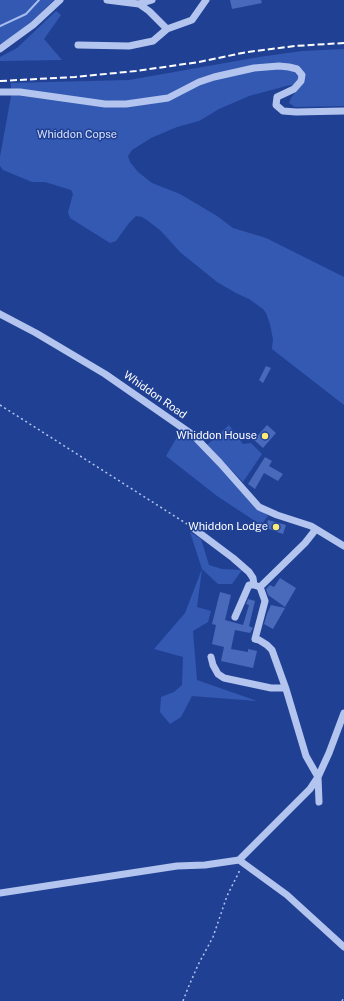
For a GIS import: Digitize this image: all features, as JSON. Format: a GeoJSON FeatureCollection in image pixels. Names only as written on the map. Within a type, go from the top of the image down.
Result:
{"type":"FeatureCollection","features":[{"type":"Feature","properties":{"kind":"street"},"geometry":{"type":"LineString","coordinates":[[0,49],[34,25],[60,0]]}},
{"type":"Feature","properties":{"kind":"street"},"geometry":{"type":"LineString","coordinates":[[107,0],[139,4],[152,0]]}},
{"type":"Feature","properties":{"kind":"street"},"geometry":{"type":"LineString","coordinates":[[78,45],[129,46],[153,41],[167,29],[192,20],[206,0]]}},
{"type":"Feature","properties":{"kind":"street"},"geometry":{"type":"LineString","coordinates":[[139,4],[149,11],[167,29]]}},
{"type":"Feature","properties":{"kind":"street"},"geometry":{"type":"LineString","coordinates":[[0,92],[20,92],[105,104],[126,104],[168,98],[199,82],[214,77],[254,68],[279,66],[297,69],[302,75],[301,81],[294,89],[277,97],[276,105],[283,111],[344,111]]}},
{"type":"Feature","properties":{"kind":"street","name":"Whiddon Road"},"geometry":{"type":"LineString","coordinates":[[0,314],[106,374],[193,435],[259,507],[311,526],[344,546]]}},
{"type":"Feature","properties":{"kind":"street"},"geometry":{"type":"LineString","coordinates":[[193,528],[249,572],[265,601],[254,639],[267,644],[272,650],[306,756],[318,777],[319,802]]}},
{"type":"Feature","properties":{"kind":"street"},"geometry":{"type":"LineString","coordinates":[[235,617],[249,585],[257,586],[306,543],[316,529]]}},
{"type":"Feature","properties":{"kind":"street"},"geometry":{"type":"LineString","coordinates":[[211,657],[218,674],[224,678],[271,688],[285,688]]}},
{"type":"Feature","properties":{"kind":"street"},"geometry":{"type":"LineString","coordinates":[[0,893],[177,866],[206,865],[239,860],[310,789],[318,777],[344,713]]}},
{"type":"Feature","properties":{"kind":"street"},"geometry":{"type":"LineString","coordinates":[[239,860],[287,895],[344,947]]}},
{"type":"Feature","properties":{"kind":"path"},"geometry":{"type":"LineString","coordinates":[[0,406],[193,528]]}},
{"type":"Feature","properties":{"kind":"path"},"geometry":{"type":"LineString","coordinates":[[183,1001],[198,965],[213,937],[227,896],[239,872],[239,860]]}},
{"type":"Feature","properties":{"kind":"path"},"geometry":{"type":"LineString","coordinates":[[342,1001],[344,997]]}},
{"type":"Feature","properties":{"kind":"green space"},"geometry":{"type":"Polygon","coordinates":[[[0,0],[54,0],[22,31],[8,41],[0,44],[0,0]]]}},
{"type":"Feature","properties":{"kind":"green space"},"geometry":{"type":"Polygon","coordinates":[[[56,11],[61,15],[44,39],[62,60],[0,61],[0,57],[17,48],[56,11]]]}},
{"type":"Feature","properties":{"kind":"green space","name":"Whiddon Copse"},"geometry":{"type":"Polygon","coordinates":[[[344,49],[344,106],[295,107],[289,103],[299,87],[290,85],[249,96],[219,109],[199,121],[177,127],[151,138],[132,150],[128,156],[130,162],[138,172],[152,183],[180,194],[217,216],[233,228],[266,238],[344,277],[344,405],[272,349],[273,339],[270,324],[263,309],[249,299],[217,282],[180,252],[161,231],[147,220],[136,216],[116,241],[110,243],[70,218],[68,212],[73,194],[71,190],[45,182],[32,182],[3,170],[0,166],[0,157],[11,96],[11,83],[129,80],[259,57],[302,51],[344,49]]]}},
{"type":"Feature","properties":{"kind":"green space"},"geometry":{"type":"Polygon","coordinates":[[[229,425],[243,444],[251,443],[262,454],[243,482],[207,445],[229,425]]]}},
{"type":"Feature","properties":{"kind":"green space"},"geometry":{"type":"Polygon","coordinates":[[[180,432],[199,445],[258,508],[268,516],[261,525],[217,496],[166,456],[180,432]]]}},
{"type":"Feature","properties":{"kind":"green space"},"geometry":{"type":"Polygon","coordinates":[[[190,532],[201,539],[209,565],[222,569],[242,570],[232,584],[218,584],[202,569],[190,532]]]}},
{"type":"Feature","properties":{"kind":"green space"},"geometry":{"type":"Polygon","coordinates":[[[202,569],[197,607],[211,611],[208,622],[193,631],[197,680],[257,701],[192,696],[181,717],[170,724],[160,712],[161,697],[174,692],[182,685],[183,657],[154,649],[185,613],[202,569]]]}},
{"type":"Feature","properties":{"kind":"building"},"geometry":{"type":"Polygon","coordinates":[[[230,0],[261,0],[262,3],[232,9],[230,0]]]}},
{"type":"Feature","properties":{"kind":"building"},"geometry":{"type":"Polygon","coordinates":[[[266,366],[271,368],[263,383],[259,380],[266,366]]]}},
{"type":"Feature","properties":{"kind":"building","name":"Whiddon House"},"geometry":{"type":"Polygon","coordinates":[[[267,425],[276,433],[263,448],[254,440],[267,425]]]}},
{"type":"Feature","properties":{"kind":"building"},"geometry":{"type":"Polygon","coordinates":[[[265,457],[272,461],[269,466],[283,474],[278,481],[264,473],[255,489],[248,484],[265,457]]]}},
{"type":"Feature","properties":{"kind":"building","name":"Whiddon Lodge"},"geometry":{"type":"Polygon","coordinates":[[[268,520],[286,525],[283,534],[266,528],[268,520]]]}},
{"type":"Feature","properties":{"kind":"building"},"geometry":{"type":"Polygon","coordinates":[[[280,578],[296,588],[285,607],[268,595],[266,589],[270,585],[274,587],[280,578]]]}},
{"type":"Feature","properties":{"kind":"building"},"geometry":{"type":"Polygon","coordinates":[[[220,592],[231,595],[225,620],[243,625],[249,605],[246,604],[248,599],[255,601],[249,626],[253,628],[250,633],[235,630],[231,649],[248,652],[248,649],[257,651],[253,668],[221,661],[224,647],[212,644],[216,625],[212,624],[220,592]]]}},
{"type":"Feature","properties":{"kind":"building"},"geometry":{"type":"Polygon","coordinates":[[[271,605],[285,608],[273,629],[264,624],[271,605]]]}},
{"type":"Feature","properties":{"kind":"waterway"},"geometry":{"type":"LineString","coordinates":[[0,26],[26,14],[39,0]]}},
{"type":"Feature","properties":{"kind":"railway"},"geometry":{"type":"LineString","coordinates":[[0,81],[75,77],[136,71],[199,62],[247,52],[295,46],[344,43]]}},
{"type":"Feature","properties":{"kind":"place","name":"Whiddon House"},"geometry":{"type":"Point","coordinates":[265,436]}},
{"type":"Feature","properties":{"kind":"place","name":"Whiddon Lodge"},"geometry":{"type":"Point","coordinates":[276,527]}}]}
